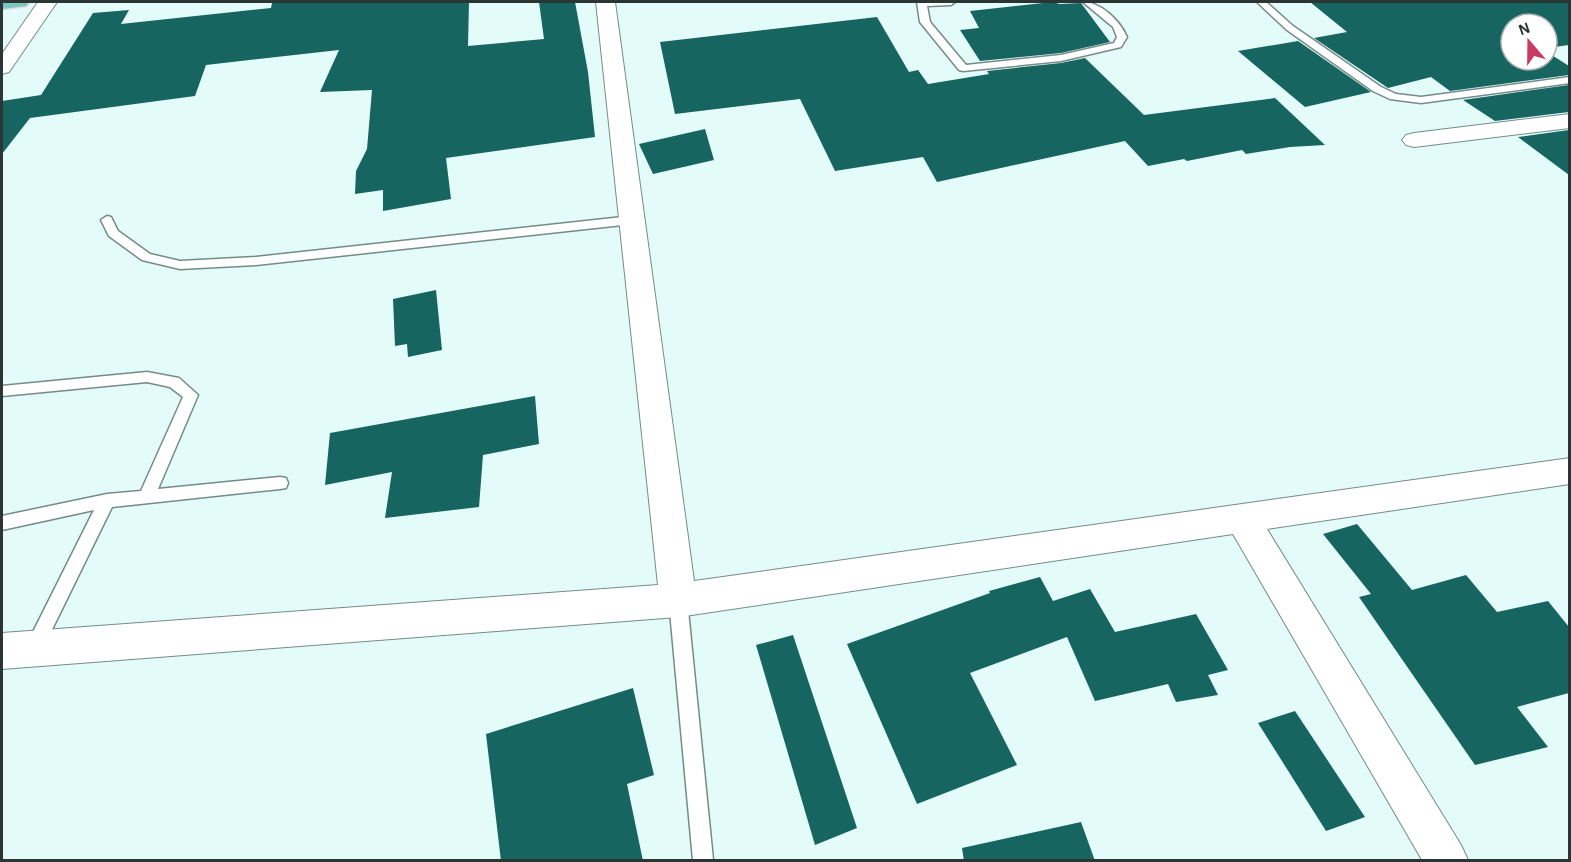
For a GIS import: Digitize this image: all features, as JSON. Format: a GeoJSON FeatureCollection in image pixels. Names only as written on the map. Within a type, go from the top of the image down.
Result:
{"type":"FeatureCollection","features":[{"type":"Feature","properties":{"kind":"main road"},"geometry":{"type":"LineString","coordinates":[[2,3],[19,2]]}},
{"type":"Feature","properties":{"kind":"street"},"geometry":{"type":"LineString","coordinates":[[2,68],[47,2]]}},
{"type":"Feature","properties":{"kind":"street"},"geometry":{"type":"LineString","coordinates":[[605,2],[678,600]]}},
{"type":"Feature","properties":{"kind":"street"},"geometry":{"type":"LineString","coordinates":[[1414,140],[1569,121]]}},
{"type":"Feature","properties":{"kind":"street"},"geometry":{"type":"LineString","coordinates":[[18,650],[678,600],[1569,471]]}},
{"type":"Feature","properties":{"kind":"street"},"geometry":{"type":"LineString","coordinates":[[1241,517],[1446,861]]}},
{"type":"Feature","properties":{"kind":"lane"},"geometry":{"type":"LineString","coordinates":[[951,2],[923,3],[925,22],[963,68],[1022,64],[1085,54],[1118,45],[1122,37],[1117,26],[1087,2]]}},
{"type":"Feature","properties":{"kind":"lane"},"geometry":{"type":"LineString","coordinates":[[1261,2],[1300,35],[1377,89],[1394,97],[1421,100],[1569,80]]}},
{"type":"Feature","properties":{"kind":"lane"},"geometry":{"type":"LineString","coordinates":[[106,220],[113,233],[146,257],[180,265],[256,261],[421,241],[632,220]]}},
{"type":"Feature","properties":{"kind":"lane"},"geometry":{"type":"LineString","coordinates":[[2,391],[147,377],[174,382],[191,395],[147,496]]}},
{"type":"Feature","properties":{"kind":"lane"},"geometry":{"type":"LineString","coordinates":[[2,523],[107,501],[280,483]]}},
{"type":"Feature","properties":{"kind":"lane"},"geometry":{"type":"LineString","coordinates":[[18,650],[107,501]]}},
{"type":"Feature","properties":{"kind":"lane"},"geometry":{"type":"LineString","coordinates":[[678,600],[703,861]]}},
{"type":"Feature","properties":{"kind":"building"},"geometry":{"type":"Polygon","coordinates":[[[469,2],[468,46],[544,39],[539,2],[575,2],[588,72],[595,137],[446,158],[451,199],[383,211],[383,190],[355,194],[356,171],[367,149],[372,90],[320,92],[339,50],[206,65],[195,96],[30,118],[2,154],[2,101],[41,95],[93,13],[129,10],[121,24],[271,8],[272,3],[469,2]]]}},
{"type":"Feature","properties":{"kind":"building"},"geometry":{"type":"Polygon","coordinates":[[[1052,2],[1081,3],[1110,42],[1061,53],[980,61],[960,30],[979,28],[970,11],[1052,2]]]}},
{"type":"Feature","properties":{"kind":"building"},"geometry":{"type":"Polygon","coordinates":[[[1310,2],[1569,2],[1569,45],[1559,46],[1559,12],[1499,12],[1499,72],[1559,72],[1559,60],[1569,66],[1569,75],[1450,91],[1431,77],[1388,88],[1314,38],[1347,32],[1310,2]]]}},
{"type":"Feature","properties":{"kind":"building"},"geometry":{"type":"Polygon","coordinates":[[[877,17],[909,72],[918,70],[928,84],[989,74],[987,71],[1061,63],[1085,58],[1144,115],[1275,98],[1325,145],[1290,147],[1246,154],[1242,150],[1148,166],[1125,141],[937,182],[923,157],[835,171],[800,99],[675,114],[660,42],[877,17]]]}},
{"type":"Feature","properties":{"kind":"building"},"geometry":{"type":"Polygon","coordinates":[[[1298,41],[1371,92],[1305,107],[1238,51],[1298,41]]]}},
{"type":"Feature","properties":{"kind":"building"},"geometry":{"type":"Polygon","coordinates":[[[1569,85],[1569,112],[1495,121],[1463,100],[1569,85]]]}},
{"type":"Feature","properties":{"kind":"building"},"geometry":{"type":"Polygon","coordinates":[[[705,129],[714,160],[653,174],[639,144],[705,129]]]}},
{"type":"Feature","properties":{"kind":"building"},"geometry":{"type":"Polygon","coordinates":[[[1569,130],[1569,175],[1518,137],[1569,130]]]}},
{"type":"Feature","properties":{"kind":"building"},"geometry":{"type":"Polygon","coordinates":[[[436,290],[442,350],[408,357],[407,344],[395,346],[393,299],[436,290]]]}},
{"type":"Feature","properties":{"kind":"building"},"geometry":{"type":"Polygon","coordinates":[[[535,396],[539,444],[483,455],[479,507],[385,518],[392,472],[325,485],[330,433],[535,396]]]}},
{"type":"Feature","properties":{"kind":"building"},"geometry":{"type":"Polygon","coordinates":[[[1357,524],[1412,590],[1466,575],[1497,612],[1548,601],[1569,627],[1569,693],[1517,707],[1548,747],[1475,765],[1359,597],[1371,594],[1323,534],[1357,524]]]}},
{"type":"Feature","properties":{"kind":"building"},"geometry":{"type":"Polygon","coordinates":[[[1040,577],[1053,601],[1090,589],[1115,632],[1196,614],[1228,670],[1208,675],[1218,695],[1176,702],[1168,684],[1095,701],[1067,637],[970,673],[1017,765],[917,804],[847,644],[990,593],[989,591],[1040,577]]]}},
{"type":"Feature","properties":{"kind":"building"},"geometry":{"type":"Polygon","coordinates":[[[793,635],[857,828],[815,845],[756,645],[793,635]]]}},
{"type":"Feature","properties":{"kind":"building"},"geometry":{"type":"Polygon","coordinates":[[[633,688],[654,775],[627,784],[643,861],[501,861],[486,734],[633,688]]]}},
{"type":"Feature","properties":{"kind":"building"},"geometry":{"type":"Polygon","coordinates":[[[1295,711],[1365,817],[1326,831],[1258,723],[1295,711]]]}},
{"type":"Feature","properties":{"kind":"building"},"geometry":{"type":"Polygon","coordinates":[[[1081,822],[1095,861],[964,861],[962,848],[1081,822]]]}}]}
